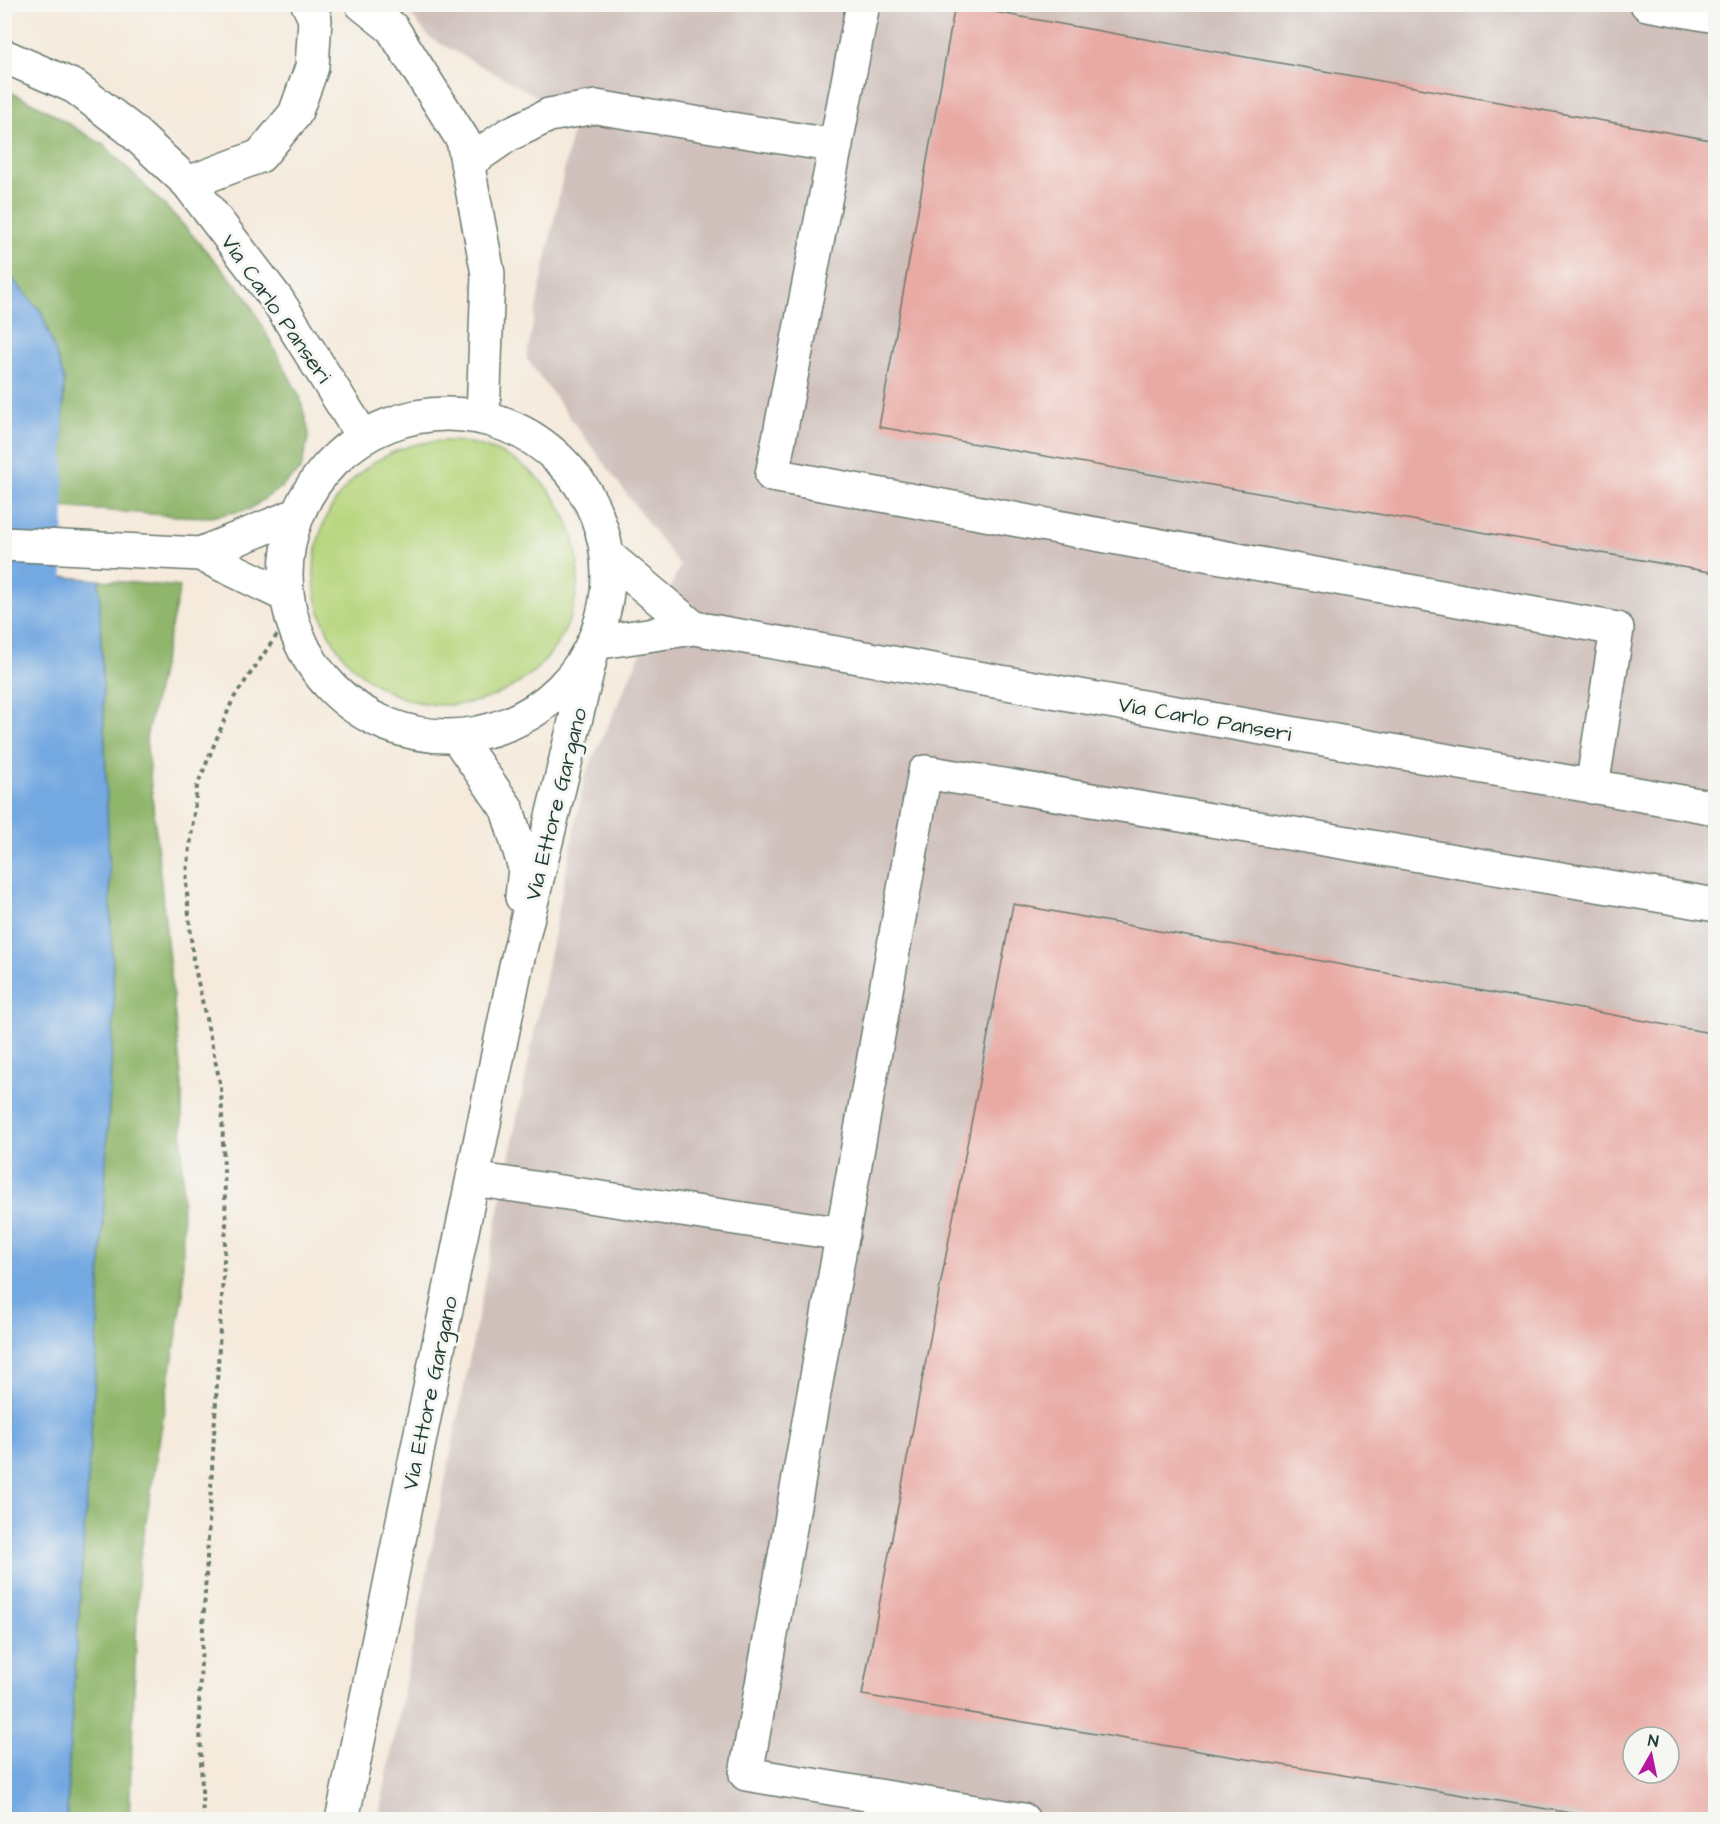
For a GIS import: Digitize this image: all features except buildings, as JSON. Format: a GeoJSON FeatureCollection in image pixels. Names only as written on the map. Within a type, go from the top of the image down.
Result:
{"type":"FeatureCollection","features":[{"type":"Feature","properties":{"kind":"street"},"geometry":{"type":"LineString","coordinates":[[188,183],[260,156],[295,114],[312,67],[315,20],[308,4]]}},
{"type":"Feature","properties":{"kind":"street"},"geometry":{"type":"LineString","coordinates":[[362,4],[392,28],[463,140],[488,274],[483,418]]}},
{"type":"Feature","properties":{"kind":"street"},"geometry":{"type":"LineString","coordinates":[[863,4],[772,475],[1617,629],[1592,787]]}},
{"type":"Feature","properties":{"kind":"street"},"geometry":{"type":"LineString","coordinates":[[1647,4],[1716,16]]}},
{"type":"Feature","properties":{"kind":"street","name":"Via Carlo Panseri"},"geometry":{"type":"LineString","coordinates":[[4,56],[75,87],[130,129],[188,183],[278,302],[363,436]]}},
{"type":"Feature","properties":{"kind":"street"},"geometry":{"type":"LineString","coordinates":[[467,163],[508,135],[549,115],[596,107],[836,146]]}},
{"type":"Feature","properties":{"kind":"street"},"geometry":{"type":"LineString","coordinates":[[442,413],[483,418],[529,436],[567,467],[595,508],[608,556],[607,600],[594,643],[571,680],[538,709],[500,728],[457,737],[401,730],[351,706],[313,666],[287,606],[286,554],[296,514],[324,470],[363,436],[401,420],[442,413]]}},
{"type":"Feature","properties":{"kind":"street"},"geometry":{"type":"LineString","coordinates":[[4,544],[200,554],[296,514]]}},
{"type":"Feature","properties":{"kind":"street"},"geometry":{"type":"LineString","coordinates":[[200,554],[287,606]]}},
{"type":"Feature","properties":{"kind":"street","name":"Via Carlo Panseri"},"geometry":{"type":"LineString","coordinates":[[608,556],[694,628]]}},
{"type":"Feature","properties":{"kind":"street","name":"Via Carlo Panseri"},"geometry":{"type":"LineString","coordinates":[[594,643],[694,628],[1716,808]]}},
{"type":"Feature","properties":{"kind":"street","name":"Via Ettore Gargano"},"geometry":{"type":"LineString","coordinates":[[342,1820],[516,966],[594,643]]}},
{"type":"Feature","properties":{"kind":"street","name":"Via Ettore Gargano"},"geometry":{"type":"LineString","coordinates":[[457,737],[507,809],[525,868],[516,966]]}},
{"type":"Feature","properties":{"kind":"street"},"geometry":{"type":"LineString","coordinates":[[1023,1820],[746,1773],[925,772],[1716,905]]}},
{"type":"Feature","properties":{"kind":"street"},"geometry":{"type":"LineString","coordinates":[[472,1179],[843,1234]]}},
{"type":"Feature","properties":{"kind":"path"},"geometry":{"type":"LineString","coordinates":[[203,1820],[199,1697],[226,1226],[221,1087],[193,959],[186,882],[197,786],[233,699],[287,606]]}},
{"type":"Feature","properties":{"kind":"shaded area"},"geometry":{"type":"Polygon","coordinates":[[[398,5],[1715,5],[1715,1819],[378,1820],[585,776],[680,566],[526,358],[575,117],[430,38],[408,12],[398,5]]]}},
{"type":"Feature","properties":{"kind":"green space"},"geometry":{"type":"Polygon","coordinates":[[[4,89],[43,108],[105,146],[178,219],[246,296],[300,397],[309,434],[301,469],[280,488],[250,509],[211,517],[61,507],[64,378],[42,313],[5,270],[4,89]]]}},
{"type":"Feature","properties":{"kind":"green space"},"geometry":{"type":"Polygon","coordinates":[[[5,391],[11,402],[5,500],[5,391]]]}},
{"type":"Feature","properties":{"kind":"green space"},"geometry":{"type":"Polygon","coordinates":[[[433,441],[459,441],[484,446],[508,456],[540,479],[556,500],[568,522],[576,547],[578,573],[576,599],[568,624],[556,646],[540,667],[508,690],[484,700],[459,705],[433,705],[408,700],[384,690],[352,667],[329,635],[319,611],[314,586],[314,560],[319,535],[329,511],[352,479],[384,456],[408,446],[433,441]]]}},
{"type":"Feature","properties":{"kind":"green space"},"geometry":{"type":"Polygon","coordinates":[[[99,580],[180,587],[146,738],[182,1085],[183,1297],[139,1563],[129,1819],[67,1820],[69,1757],[96,1361],[114,1006],[99,580]]]}},
{"type":"Feature","properties":{"kind":"water"},"geometry":{"type":"Polygon","coordinates":[[[5,270],[42,313],[64,378],[61,507],[5,503],[11,402],[4,391],[5,270]]]}},
{"type":"Feature","properties":{"kind":"water"},"geometry":{"type":"Polygon","coordinates":[[[5,572],[99,580],[114,1006],[96,1361],[69,1757],[67,1819],[5,1819],[5,572]]]}},
{"type":"Feature","properties":{"kind":"waterway"},"geometry":{"type":"LineString","coordinates":[[4,349],[16,365],[32,413],[31,660]]}}]}
